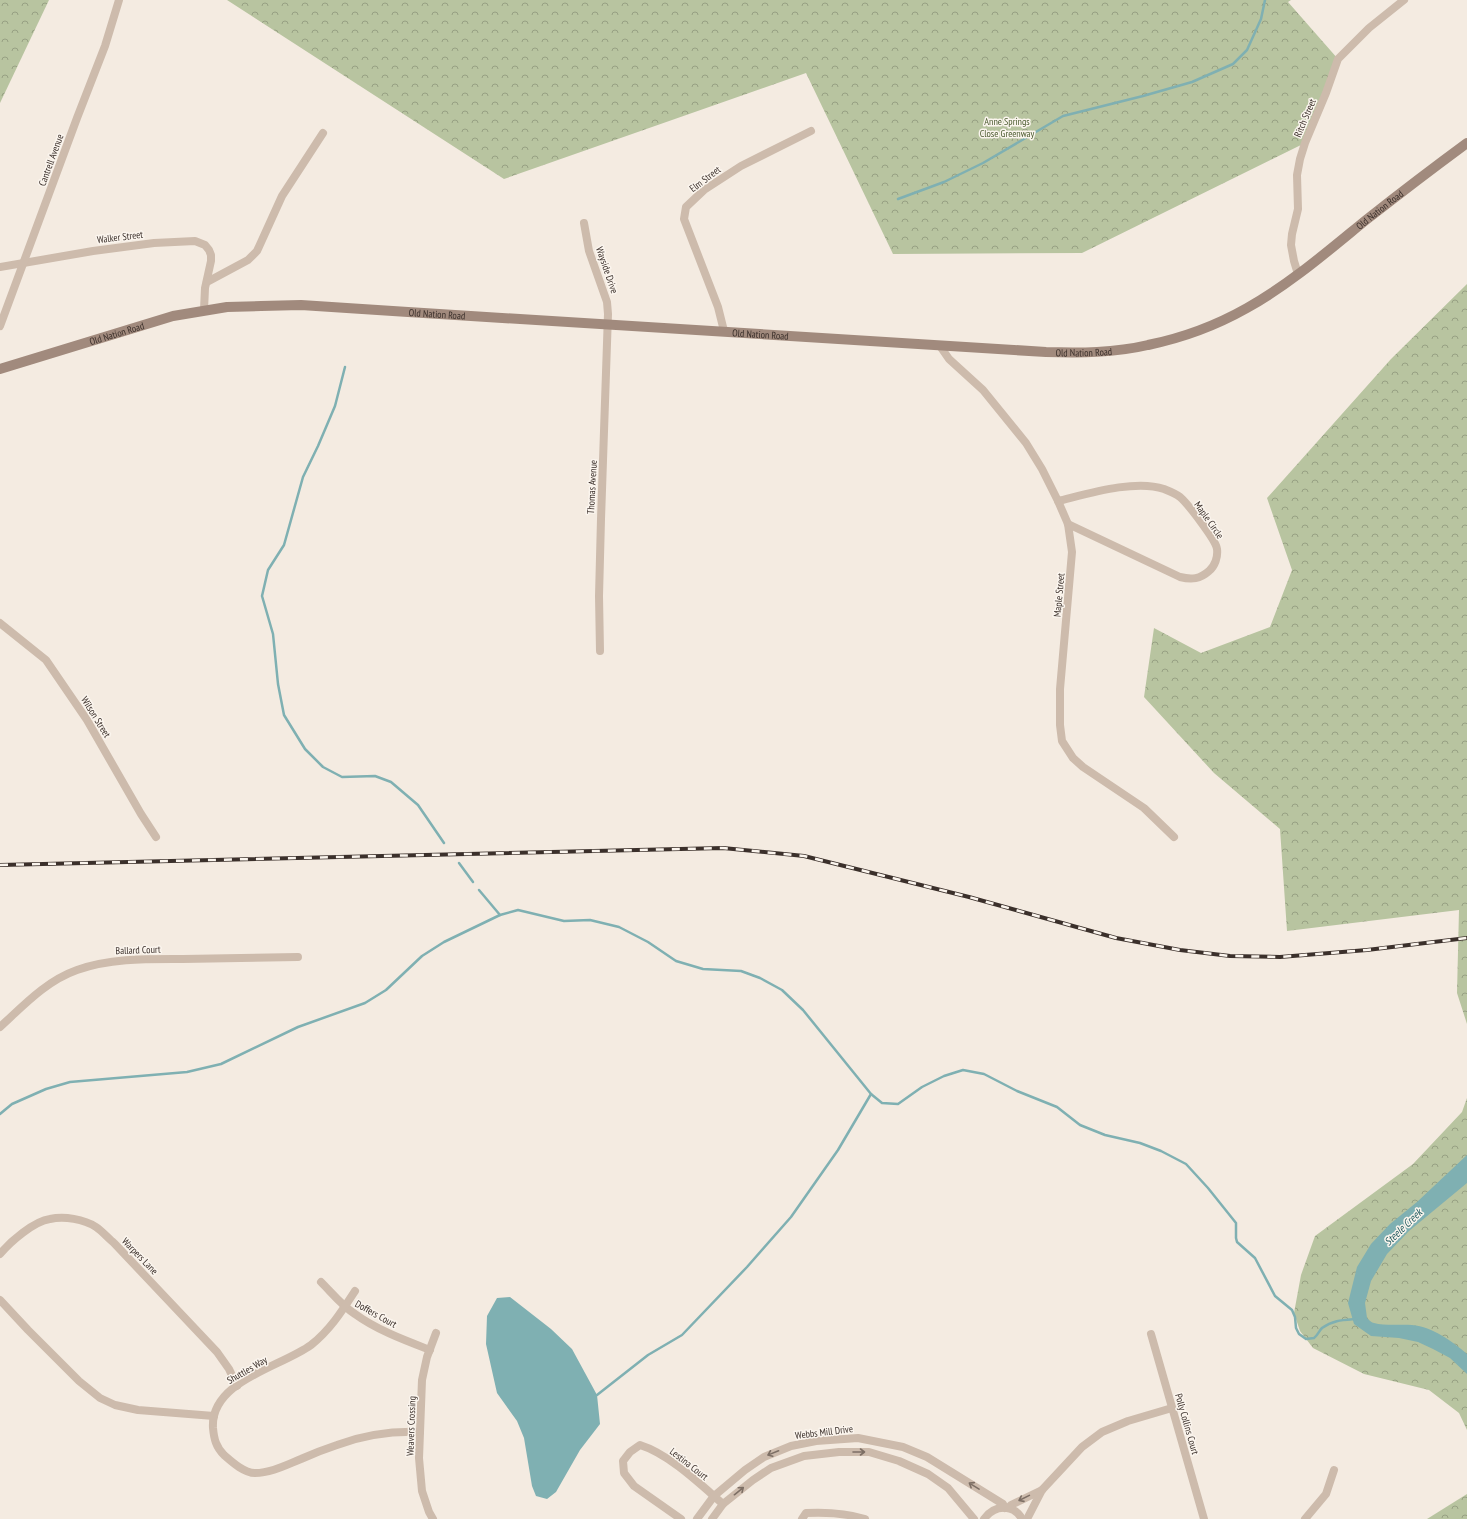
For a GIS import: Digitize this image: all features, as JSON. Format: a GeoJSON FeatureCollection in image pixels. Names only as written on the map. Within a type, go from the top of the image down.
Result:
{"type":"FeatureCollection","features":[{"type":"Feature","properties":{"kind":"main road","name":"Old Nation Road"},"geometry":{"type":"LineString","coordinates":[[0,369],[173,316],[204,310],[244,306],[301,305],[1046,352],[1091,353],[1122,350],[1170,340],[1219,322],[1247,308],[1298,274],[1467,143]]}},
{"type":"Feature","properties":{"kind":"street","name":"Cantrell Avenue"},"geometry":{"type":"LineString","coordinates":[[0,326],[105,46],[119,0]]}},
{"type":"Feature","properties":{"kind":"street","name":"Ritch Street"},"geometry":{"type":"LineString","coordinates":[[1298,274],[1291,244],[1298,209],[1297,175],[1305,143],[1326,93],[1338,59],[1369,28],[1404,0]]}},
{"type":"Feature","properties":{"kind":"street","name":"Elm Street"},"geometry":{"type":"LineString","coordinates":[[724,331],[718,307],[684,219],[686,207],[704,190],[741,166],[811,131]]}},
{"type":"Feature","properties":{"kind":"street"},"geometry":{"type":"LineString","coordinates":[[207,282],[248,260],[258,251],[282,196],[323,133]]}},
{"type":"Feature","properties":{"kind":"street","name":"Wayside Drive"},"geometry":{"type":"LineString","coordinates":[[584,223],[589,251],[607,302],[608,325]]}},
{"type":"Feature","properties":{"kind":"street","name":"Walker Street"},"geometry":{"type":"LineString","coordinates":[[0,267],[93,251],[191,240],[205,245],[209,250],[211,261],[204,310]]}},
{"type":"Feature","properties":{"kind":"street","name":"Thomas Avenue"},"geometry":{"type":"LineString","coordinates":[[600,651],[599,573],[608,325]]}},
{"type":"Feature","properties":{"kind":"street","name":"Maple Street"},"geometry":{"type":"LineString","coordinates":[[940,346],[949,359],[983,390],[1026,443],[1042,469],[1068,524],[1072,552],[1060,689],[1060,725],[1062,741],[1073,758],[1083,767],[1144,808],[1174,837]]}},
{"type":"Feature","properties":{"kind":"street","name":"Maple Circle"},"geometry":{"type":"LineString","coordinates":[[1058,501],[1096,491],[1126,487],[1154,487],[1163,489],[1179,497],[1195,515],[1214,542],[1217,548],[1215,564],[1204,575],[1196,578],[1180,577],[1068,524]]}},
{"type":"Feature","properties":{"kind":"street","name":"Wilson Street"},"geometry":{"type":"LineString","coordinates":[[0,623],[46,660],[87,720],[141,814],[156,837]]}},
{"type":"Feature","properties":{"kind":"street","name":"Ballard Court"},"geometry":{"type":"LineString","coordinates":[[0,1027],[40,990],[58,978],[77,970],[109,962],[137,960],[298,957]]}},
{"type":"Feature","properties":{"kind":"street","name":"Warpers Lane"},"geometry":{"type":"LineString","coordinates":[[0,1254],[7,1245],[35,1225],[50,1219],[85,1221],[96,1227],[114,1243],[217,1352],[229,1369],[237,1386]]}},
{"type":"Feature","properties":{"kind":"street","name":"Doffers Court"},"geometry":{"type":"LineString","coordinates":[[321,1282],[345,1307],[354,1314],[380,1328],[430,1350]]}},
{"type":"Feature","properties":{"kind":"street","name":"Shuttles Way"},"geometry":{"type":"LineString","coordinates":[[355,1291],[345,1307],[326,1331],[310,1345],[230,1390],[218,1406],[214,1416],[214,1436],[218,1449],[231,1461],[243,1469],[253,1473],[272,1471],[339,1444],[362,1437],[382,1433],[420,1432]]}},
{"type":"Feature","properties":{"kind":"street"},"geometry":{"type":"LineString","coordinates":[[0,1300],[79,1381],[100,1398],[115,1405],[138,1410],[214,1416]]}},
{"type":"Feature","properties":{"kind":"street","name":"Weavers Crossing"},"geometry":{"type":"LineString","coordinates":[[433,1519],[422,1491],[419,1458],[422,1380],[436,1333]]}},
{"type":"Feature","properties":{"kind":"street","name":"Polly Collins Court"},"geometry":{"type":"LineString","coordinates":[[1151,1334],[1204,1519]]}},
{"type":"Feature","properties":{"kind":"street"},"geometry":{"type":"LineString","coordinates":[[1027,1519],[1042,1490],[1082,1446],[1102,1432],[1128,1421],[1172,1408]]}},
{"type":"Feature","properties":{"kind":"street","name":"Webbs Mill Drive"},"geometry":{"type":"LineString","coordinates":[[697,1519],[714,1496],[745,1470],[764,1457],[791,1446],[816,1441],[858,1438],[903,1447],[927,1457],[1003,1504],[1007,1508],[1016,1512],[1022,1519]]}},
{"type":"Feature","properties":{"kind":"street"},"geometry":{"type":"LineString","coordinates":[[801,1444],[804,1456]]}},
{"type":"Feature","properties":{"kind":"street","name":"Lestina Court"},"geometry":{"type":"LineString","coordinates":[[681,1519],[634,1486],[624,1473],[623,1461],[630,1452],[640,1445],[649,1448],[666,1457],[714,1496]]}},
{"type":"Feature","properties":{"kind":"street"},"geometry":{"type":"LineString","coordinates":[[712,1519],[723,1504],[771,1468],[804,1456],[839,1452],[869,1452],[899,1461],[928,1474],[948,1488],[974,1519]]}},
{"type":"Feature","properties":{"kind":"street"},"geometry":{"type":"LineString","coordinates":[[1305,1519],[1326,1494],[1334,1470]]}},
{"type":"Feature","properties":{"kind":"street"},"geometry":{"type":"LineString","coordinates":[[984,1519],[995,1509],[1007,1508],[1042,1490]]}},
{"type":"Feature","properties":{"kind":"street"},"geometry":{"type":"LineString","coordinates":[[714,1496],[723,1504]]}},
{"type":"Feature","properties":{"kind":"street"},"geometry":{"type":"LineString","coordinates":[[802,1519],[806,1513],[822,1512],[865,1519]]}},
{"type":"Feature","properties":{"kind":"green space"},"geometry":{"type":"Polygon","coordinates":[[[0,0],[49,0],[0,103],[0,0]]]}},
{"type":"Feature","properties":{"kind":"green space","name":"Anne Springs Close Greenway"},"geometry":{"type":"Polygon","coordinates":[[[227,0],[1291,0],[1288,2],[1338,59],[1305,143],[1082,253],[893,254],[806,73],[504,179],[227,0]]]}},
{"type":"Feature","properties":{"kind":"green space"},"geometry":{"type":"Polygon","coordinates":[[[1467,284],[1467,1024],[1457,993],[1459,910],[1287,931],[1280,829],[1214,773],[1144,697],[1154,628],[1201,653],[1270,627],[1292,570],[1267,498],[1391,359],[1467,284]]]}},
{"type":"Feature","properties":{"kind":"green space"},"geometry":{"type":"Polygon","coordinates":[[[1467,1098],[1467,1430],[1459,1413],[1429,1390],[1364,1374],[1313,1348],[1300,1331],[1294,1313],[1301,1275],[1315,1236],[1413,1164],[1462,1112],[1467,1098]]]}},
{"type":"Feature","properties":{"kind":"green space"},"geometry":{"type":"Polygon","coordinates":[[[1467,1494],[1467,1519],[1427,1519],[1467,1494]]]}},
{"type":"Feature","properties":{"kind":"water","name":"Steele Creek"},"geometry":{"type":"Polygon","coordinates":[[[1467,1155],[1467,1183],[1409,1231],[1387,1254],[1371,1281],[1365,1303],[1367,1318],[1372,1322],[1378,1324],[1420,1326],[1435,1332],[1455,1344],[1467,1354],[1467,1374],[1450,1358],[1418,1342],[1399,1338],[1371,1336],[1354,1324],[1348,1303],[1357,1267],[1371,1244],[1390,1224],[1417,1202],[1467,1155]]]}},
{"type":"Feature","properties":{"kind":"water"},"geometry":{"type":"Polygon","coordinates":[[[510,1297],[551,1329],[572,1349],[597,1395],[600,1424],[580,1450],[556,1492],[547,1499],[536,1496],[532,1486],[524,1438],[517,1421],[497,1393],[486,1344],[487,1316],[497,1298],[510,1297]]]}},
{"type":"Feature","properties":{"kind":"waterway"},"geometry":{"type":"LineString","coordinates":[[898,199],[944,182],[983,163],[1063,116],[1192,82],[1233,64],[1247,50],[1261,19],[1265,0]]}},
{"type":"Feature","properties":{"kind":"waterway"},"geometry":{"type":"LineString","coordinates":[[345,367],[335,406],[303,477],[284,545],[268,570],[262,596],[273,634],[278,684],[284,715],[305,749],[323,767],[342,777],[375,776],[391,782],[418,805],[444,843]]}},
{"type":"Feature","properties":{"kind":"waterway"},"geometry":{"type":"LineString","coordinates":[[459,863],[473,882]]}},
{"type":"Feature","properties":{"kind":"waterway"},"geometry":{"type":"LineString","coordinates":[[479,890],[500,915]]}},
{"type":"Feature","properties":{"kind":"waterway"},"geometry":{"type":"LineString","coordinates":[[0,1114],[12,1104],[46,1089],[70,1082],[187,1072],[221,1064],[298,1027],[365,1003],[386,990],[422,956],[444,942],[500,915],[518,910],[564,921],[590,920],[619,927],[648,942],[676,961],[703,969],[741,971],[760,978],[782,990],[803,1010],[871,1094],[882,1103],[898,1104],[922,1087],[944,1076],[963,1070],[984,1074],[1017,1091],[1057,1107],[1080,1125],[1105,1135],[1140,1143],[1161,1151],[1186,1164],[1208,1188],[1236,1223],[1237,1242],[1255,1258],[1275,1296],[1292,1310],[1299,1334],[1306,1339],[1314,1338],[1322,1328],[1330,1323],[1356,1319]]}},
{"type":"Feature","properties":{"kind":"waterway"},"geometry":{"type":"LineString","coordinates":[[597,1395],[648,1355],[682,1335],[747,1267],[791,1217],[838,1150],[871,1094]]}},
{"type":"Feature","properties":{"kind":"railway"},"geometry":{"type":"LineString","coordinates":[[0,865],[723,848],[804,856],[969,897],[1116,938],[1180,950],[1230,956],[1280,957],[1367,950],[1467,938]]}}]}
